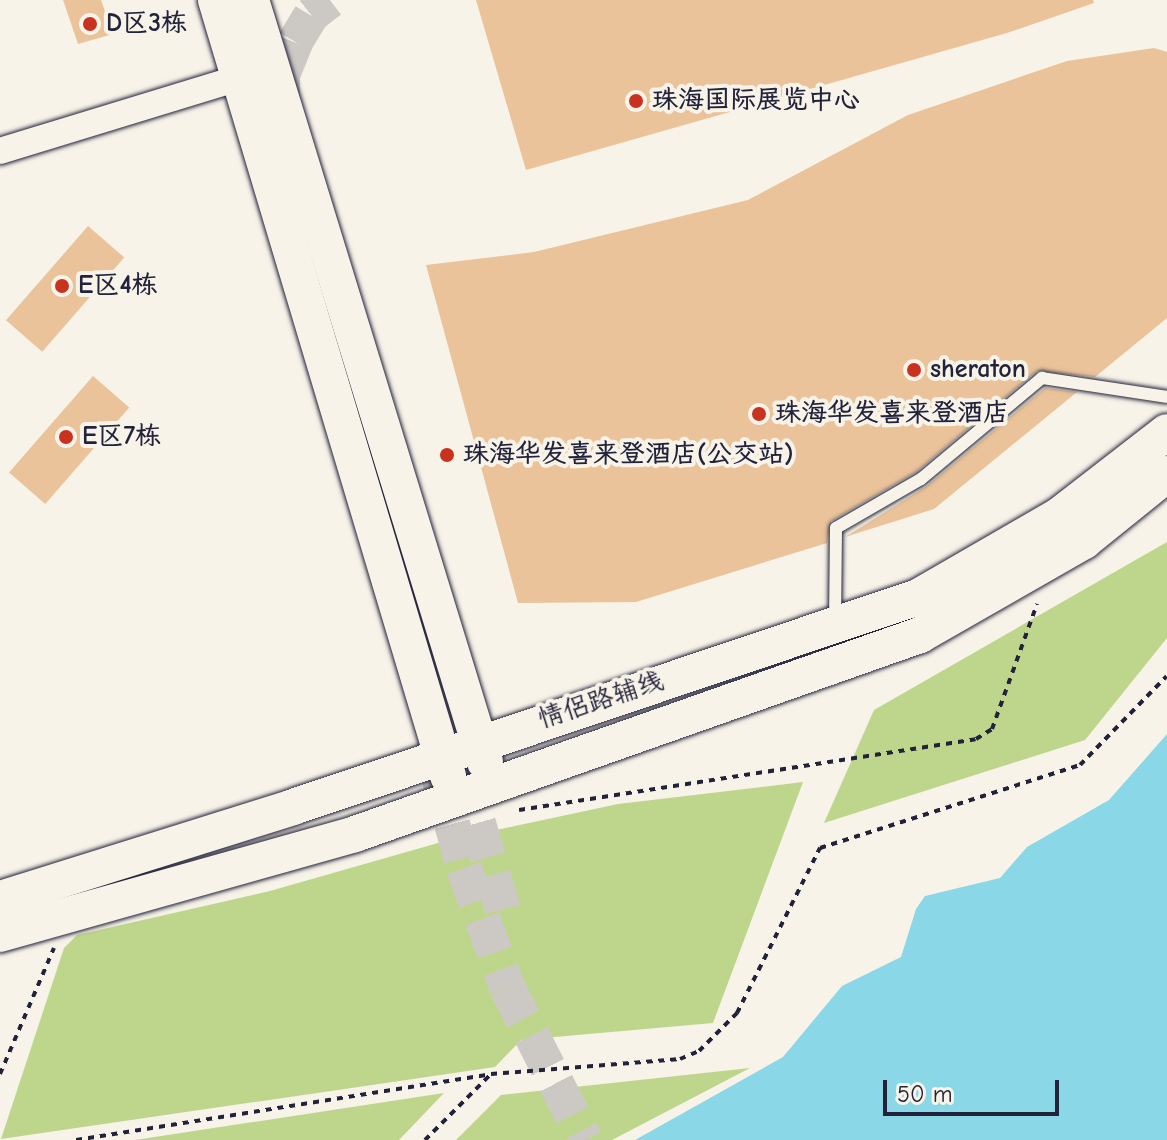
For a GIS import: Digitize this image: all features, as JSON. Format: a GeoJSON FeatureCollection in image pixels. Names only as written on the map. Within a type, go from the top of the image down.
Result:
{"type":"FeatureCollection","features":[{"type":"Feature","properties":{"kind":"main road"},"geometry":{"type":"LineString","coordinates":[[216,0],[455,800]]}},
{"type":"Feature","properties":{"kind":"main road"},"geometry":{"type":"LineString","coordinates":[[251,0],[498,800]]}},
{"type":"Feature","properties":{"kind":"main road","name":"情侣路辅线"},"geometry":{"type":"LineString","coordinates":[[0,899],[293,807],[479,741],[918,597],[1060,515],[1167,432]]}},
{"type":"Feature","properties":{"kind":"main road","name":"情侣路辅线"},"geometry":{"type":"LineString","coordinates":[[0,934],[355,834],[455,800],[498,800],[920,635],[1084,541],[1167,474]]}},
{"type":"Feature","properties":{"kind":"street"},"geometry":{"type":"LineString","coordinates":[[0,151],[239,78]]}},
{"type":"Feature","properties":{"kind":"lane"},"geometry":{"type":"LineString","coordinates":[[834,624],[836,528],[921,479],[1042,378],[1167,397]]}},
{"type":"Feature","properties":{"kind":"path"},"geometry":{"type":"LineString","coordinates":[[498,800],[976,739],[992,729],[1036,605],[1048,596]]}},
{"type":"Feature","properties":{"kind":"path"},"geometry":{"type":"LineString","coordinates":[[76,1140],[491,1074],[680,1059],[699,1051],[737,1013],[820,848],[1080,765],[1167,676]]}},
{"type":"Feature","properties":{"kind":"path"},"geometry":{"type":"LineString","coordinates":[[0,1074],[57,942]]}},
{"type":"Feature","properties":{"kind":"path"},"geometry":{"type":"LineString","coordinates":[[425,1140],[491,1074]]}},
{"type":"Feature","properties":{"kind":"green space"},"geometry":{"type":"Polygon","coordinates":[[[1167,542],[1167,638],[1085,740],[824,823],[874,710],[1167,542]]]}},
{"type":"Feature","properties":{"kind":"green space"},"geometry":{"type":"Polygon","coordinates":[[[803,782],[713,1023],[521,1040],[495,1067],[1,1139],[64,948],[77,935],[270,891],[445,841],[618,804],[803,782]]]}},
{"type":"Feature","properties":{"kind":"green space"},"geometry":{"type":"Polygon","coordinates":[[[750,1068],[612,1140],[456,1140],[501,1095],[750,1068]]]}},
{"type":"Feature","properties":{"kind":"green space"},"geometry":{"type":"Polygon","coordinates":[[[444,1093],[399,1140],[135,1140],[444,1093]]]}},
{"type":"Feature","properties":{"kind":"water"},"geometry":{"type":"Polygon","coordinates":[[[1167,734],[1167,1140],[635,1140],[783,1057],[842,986],[901,957],[916,909],[925,896],[1000,878],[1027,847],[1109,800],[1167,734]]]}},
{"type":"Feature","properties":{"kind":"building","name":"D区3栋"},"geometry":{"type":"Polygon","coordinates":[[[63,0],[101,0],[113,34],[78,44],[63,0]]]}},
{"type":"Feature","properties":{"kind":"building","name":"珠海国际展览中心"},"geometry":{"type":"Polygon","coordinates":[[[476,0],[1093,0],[1094,3],[1007,33],[526,170],[476,0]]]}},
{"type":"Feature","properties":{"kind":"building","name":"珠海华发喜来登酒店"},"geometry":{"type":"Polygon","coordinates":[[[1154,48],[1167,52],[1167,318],[1095,377],[1037,371],[916,472],[831,521],[827,543],[636,602],[518,603],[426,265],[534,252],[748,200],[908,115],[1067,61],[1154,48]]]}},
{"type":"Feature","properties":{"kind":"building","name":"E区4栋"},"geometry":{"type":"Polygon","coordinates":[[[88,226],[124,257],[42,352],[6,320],[88,226]]]}},
{"type":"Feature","properties":{"kind":"building","name":"E区7栋"},"geometry":{"type":"Polygon","coordinates":[[[93,376],[129,407],[45,504],[9,473],[93,376]]]}},
{"type":"Feature","properties":{"kind":"building"},"geometry":{"type":"Polygon","coordinates":[[[1045,388],[1077,392],[934,509],[845,537],[927,486],[1045,388]]]}},
{"type":"Feature","properties":{"kind":"tunnel"},"geometry":{"type":"LineString","coordinates":[[282,106],[282,75],[295,42],[311,15],[330,0]]}},
{"type":"Feature","properties":{"kind":"tunnel"},"geometry":{"type":"LineString","coordinates":[[377,467],[436,676]]}},
{"type":"Feature","properties":{"kind":"tunnel"},"geometry":{"type":"LineString","coordinates":[[463,771],[504,914]]}},
{"type":"Feature","properties":{"kind":"tunnel"},"geometry":{"type":"LineString","coordinates":[[438,772],[464,868],[507,987],[585,1140]]}},
{"type":"Feature","properties":{"kind":"place","name":"D区3栋"},"geometry":{"type":"Point","coordinates":[90,24]}},
{"type":"Feature","properties":{"kind":"place","name":"珠海国际展览中心"},"geometry":{"type":"Point","coordinates":[636,101]}},
{"type":"Feature","properties":{"kind":"place","name":"E区4栋"},"geometry":{"type":"Point","coordinates":[62,286]}},
{"type":"Feature","properties":{"kind":"place","name":"sheraton"},"geometry":{"type":"Point","coordinates":[914,370]}},
{"type":"Feature","properties":{"kind":"place","name":"珠海华发喜来登酒店"},"geometry":{"type":"Point","coordinates":[759,414]}},
{"type":"Feature","properties":{"kind":"place","name":"E区7栋"},"geometry":{"type":"Point","coordinates":[66,437]}},
{"type":"Feature","properties":{"kind":"place","name":"珠海华发喜来登酒店(公交站)"},"geometry":{"type":"Point","coordinates":[447,455]}}]}
